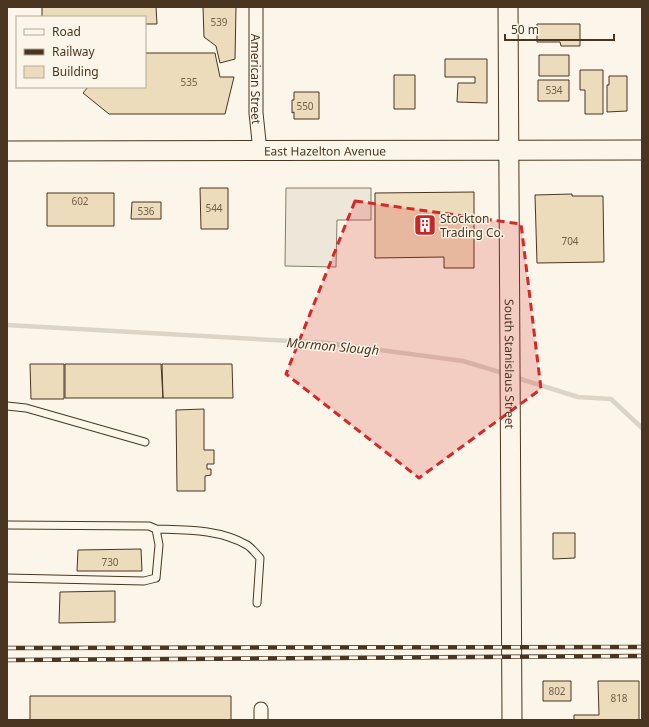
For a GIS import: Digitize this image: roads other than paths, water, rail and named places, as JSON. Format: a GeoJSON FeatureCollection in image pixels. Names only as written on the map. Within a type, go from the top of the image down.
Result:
{"type":"FeatureCollection","features":[{"type":"Feature","properties":{"kind":"street","name":"American Street"},"geometry":{"type":"LineString","coordinates":[[256,7],[256,112],[260,151]]}},
{"type":"Feature","properties":{"kind":"street","name":"South Stanislaus Street"},"geometry":{"type":"LineString","coordinates":[[508,7],[512,720]]}},
{"type":"Feature","properties":{"kind":"street","name":"East Hazelton Avenue"},"geometry":{"type":"LineString","coordinates":[[7,151],[642,150]]}},
{"type":"Feature","properties":{"kind":"lane"},"geometry":{"type":"LineString","coordinates":[[7,406],[26,408],[145,442]]}},
{"type":"Feature","properties":{"kind":"lane"},"geometry":{"type":"LineString","coordinates":[[7,525],[149,526],[156,529],[196,530],[224,536],[248,546],[260,558],[257,603]]}},
{"type":"Feature","properties":{"kind":"lane"},"geometry":{"type":"LineString","coordinates":[[7,578],[144,581],[156,578],[159,545],[156,529]]}},
{"type":"Feature","properties":{"kind":"waterway","name":"Mormon Slough"},"geometry":{"type":"LineString","coordinates":[[7,325],[327,343],[463,361],[506,374]]}},
{"type":"Feature","properties":{"kind":"waterway","name":"Mormon Slough"},"geometry":{"type":"LineString","coordinates":[[514,377],[578,397],[611,399],[642,428]]}},
{"type":"Feature","properties":{"kind":"railway"},"geometry":{"type":"LineString","coordinates":[[7,648],[642,647]]}},
{"type":"Feature","properties":{"kind":"railway"},"geometry":{"type":"LineString","coordinates":[[7,660],[642,656]]}},
{"type":"Feature","properties":{"kind":"place","name":"Stockton Trading Co."},"geometry":{"type":"Point","coordinates":[425,225]}}]}
